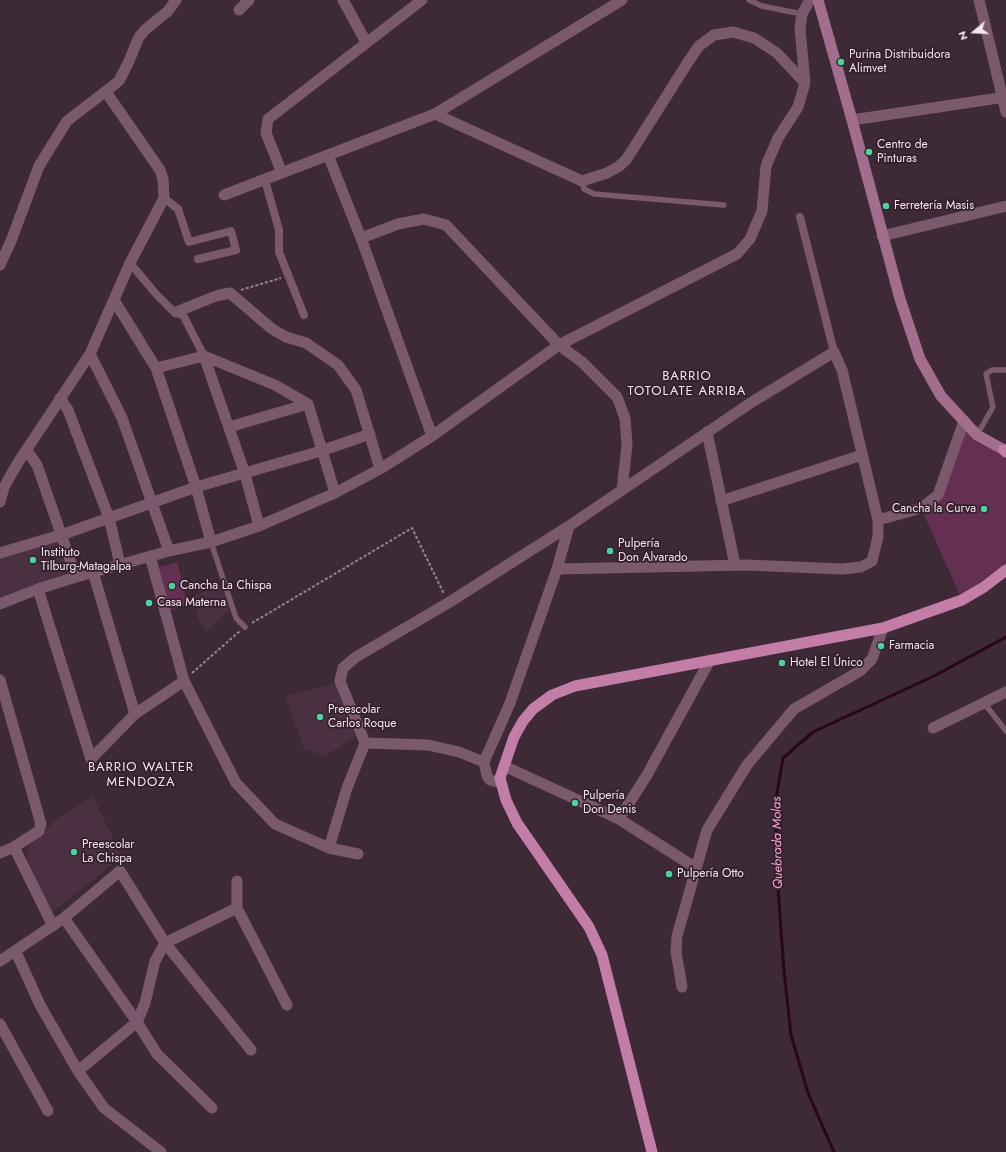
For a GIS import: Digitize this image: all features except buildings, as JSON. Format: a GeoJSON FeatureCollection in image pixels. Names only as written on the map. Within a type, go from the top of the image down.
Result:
{"type":"FeatureCollection","features":[{"type":"Feature","properties":{"kind":"main road"},"geometry":{"type":"LineString","coordinates":[[818,0],[852,120],[882,236],[906,320],[920,359],[941,396],[964,421],[977,435],[1005,451]]}},
{"type":"Feature","properties":{"kind":"main road"},"geometry":{"type":"LineString","coordinates":[[652,1152],[602,955],[589,927],[517,823],[506,800],[500,778],[514,737],[523,720],[533,709],[552,695],[575,686],[884,628],[962,600],[1004,574]]}},
{"type":"Feature","properties":{"kind":"street"},"geometry":{"type":"LineString","coordinates":[[0,265],[12,241],[45,154],[67,121],[119,81],[139,38],[145,30],[168,11],[176,0]]}},
{"type":"Feature","properties":{"kind":"street"},"geometry":{"type":"LineString","coordinates":[[238,10],[249,0]]}},
{"type":"Feature","properties":{"kind":"street"},"geometry":{"type":"LineString","coordinates":[[343,0],[366,42]]}},
{"type":"Feature","properties":{"kind":"street"},"geometry":{"type":"LineString","coordinates":[[282,173],[266,133],[268,118],[422,0]]}},
{"type":"Feature","properties":{"kind":"street"},"geometry":{"type":"LineString","coordinates":[[224,194],[265,180],[435,114],[622,0]]}},
{"type":"Feature","properties":{"kind":"street"},"geometry":{"type":"LineString","coordinates":[[0,604],[38,589],[120,564],[211,542],[259,526],[335,493],[380,469],[432,436],[559,345],[737,254],[750,239],[762,211],[766,166],[778,138],[798,107],[805,83],[800,28],[802,14],[810,0]]}},
{"type":"Feature","properties":{"kind":"street"},"geometry":{"type":"LineString","coordinates":[[979,0],[1005,98],[1006,112]]}},
{"type":"Feature","properties":{"kind":"street"},"geometry":{"type":"LineString","coordinates":[[435,114],[582,182],[607,173],[618,167],[626,160],[699,46],[714,35],[733,32],[754,38],[777,53],[805,83]]}},
{"type":"Feature","properties":{"kind":"street"},"geometry":{"type":"LineString","coordinates":[[0,502],[4,487],[60,398],[90,354],[130,263],[164,198],[163,179],[160,170],[106,92]]}},
{"type":"Feature","properties":{"kind":"street"},"geometry":{"type":"LineString","coordinates":[[852,120],[1005,98]]}},
{"type":"Feature","properties":{"kind":"street"},"geometry":{"type":"LineString","coordinates":[[328,155],[361,238],[432,436]]}},
{"type":"Feature","properties":{"kind":"street"},"geometry":{"type":"LineString","coordinates":[[265,180],[279,230],[279,252],[304,315]]}},
{"type":"Feature","properties":{"kind":"street"},"geometry":{"type":"LineString","coordinates":[[164,198],[178,209],[189,242],[230,231],[236,250],[198,259]]}},
{"type":"Feature","properties":{"kind":"street"},"geometry":{"type":"LineString","coordinates":[[882,236],[1006,206]]}},
{"type":"Feature","properties":{"kind":"street"},"geometry":{"type":"LineString","coordinates":[[557,569],[735,565],[842,569],[861,567],[872,561],[878,537],[878,520],[842,370],[834,352],[800,217]]}},
{"type":"Feature","properties":{"kind":"street"},"geometry":{"type":"LineString","coordinates":[[361,238],[398,224],[424,219],[446,225],[559,345],[582,362],[617,397],[624,418],[627,445],[622,490]]}},
{"type":"Feature","properties":{"kind":"street"},"geometry":{"type":"LineString","coordinates":[[130,263],[156,294],[176,312],[183,315],[204,356],[229,426],[259,526]]}},
{"type":"Feature","properties":{"kind":"street"},"geometry":{"type":"LineString","coordinates":[[176,312],[224,293],[230,293],[272,328],[286,337],[306,343],[338,365],[356,390],[380,469]]}},
{"type":"Feature","properties":{"kind":"street"},"geometry":{"type":"LineString","coordinates":[[114,300],[156,368],[196,487],[211,542]]}},
{"type":"Feature","properties":{"kind":"street"},"geometry":{"type":"LineString","coordinates":[[329,848],[347,788],[365,743],[340,681],[343,668],[356,657],[448,603],[569,526],[752,402],[834,352]]}},
{"type":"Feature","properties":{"kind":"street"},"geometry":{"type":"LineString","coordinates":[[90,354],[122,418],[169,551]]}},
{"type":"Feature","properties":{"kind":"street"},"geometry":{"type":"LineString","coordinates":[[156,368],[204,356],[275,385],[308,404],[321,451],[335,493]]}},
{"type":"Feature","properties":{"kind":"street"},"geometry":{"type":"LineString","coordinates":[[60,398],[68,410],[109,518],[120,564]]}},
{"type":"Feature","properties":{"kind":"street"},"geometry":{"type":"LineString","coordinates":[[229,426],[308,404]]}},
{"type":"Feature","properties":{"kind":"street"},"geometry":{"type":"LineString","coordinates":[[878,520],[921,508],[938,495],[964,421]]}},
{"type":"Feature","properties":{"kind":"street"},"geometry":{"type":"LineString","coordinates":[[707,432],[735,565]]}},
{"type":"Feature","properties":{"kind":"street"},"geometry":{"type":"LineString","coordinates":[[0,554],[61,536],[109,518],[153,504],[196,487],[321,451],[370,434]]}},
{"type":"Feature","properties":{"kind":"street"},"geometry":{"type":"LineString","coordinates":[[27,451],[37,465],[76,577]]}},
{"type":"Feature","properties":{"kind":"street"},"geometry":{"type":"LineString","coordinates":[[721,501],[862,455]]}},
{"type":"Feature","properties":{"kind":"street"},"geometry":{"type":"LineString","coordinates":[[502,783],[490,780],[486,776],[484,762],[510,703],[557,569],[569,526]]}},
{"type":"Feature","properties":{"kind":"street"},"geometry":{"type":"LineString","coordinates":[[150,556],[184,680],[236,783],[275,824],[329,848],[358,854]]}},
{"type":"Feature","properties":{"kind":"street"},"geometry":{"type":"LineString","coordinates":[[93,572],[135,714]]}},
{"type":"Feature","properties":{"kind":"street"},"geometry":{"type":"LineString","coordinates":[[38,589],[91,759],[135,714],[184,680]]}},
{"type":"Feature","properties":{"kind":"street"},"geometry":{"type":"LineString","coordinates":[[682,988],[676,952],[677,936],[707,830],[747,765],[794,709],[860,671],[872,659],[884,628]]}},
{"type":"Feature","properties":{"kind":"street"},"geometry":{"type":"LineString","coordinates":[[619,819],[647,775],[710,660]]}},
{"type":"Feature","properties":{"kind":"street"},"geometry":{"type":"LineString","coordinates":[[0,680],[42,824],[39,831],[14,847],[0,852]]}},
{"type":"Feature","properties":{"kind":"street"},"geometry":{"type":"LineString","coordinates":[[933,728],[1006,692]]}},
{"type":"Feature","properties":{"kind":"street"},"geometry":{"type":"LineString","coordinates":[[365,743],[428,745],[459,752],[484,762]]}},
{"type":"Feature","properties":{"kind":"street"},"geometry":{"type":"LineString","coordinates":[[504,766],[619,819],[696,868]]}},
{"type":"Feature","properties":{"kind":"street"},"geometry":{"type":"LineString","coordinates":[[14,847],[53,926]]}},
{"type":"Feature","properties":{"kind":"street"},"geometry":{"type":"LineString","coordinates":[[0,961],[16,952],[64,918],[120,871],[165,943],[250,1050]]}},
{"type":"Feature","properties":{"kind":"street"},"geometry":{"type":"LineString","coordinates":[[237,880],[237,908],[287,1005]]}},
{"type":"Feature","properties":{"kind":"street"},"geometry":{"type":"LineString","coordinates":[[78,1071],[137,1022],[145,1002],[155,961],[165,943],[237,908]]}},
{"type":"Feature","properties":{"kind":"street"},"geometry":{"type":"LineString","coordinates":[[64,918],[137,1022],[157,1054],[212,1108]]}},
{"type":"Feature","properties":{"kind":"street"},"geometry":{"type":"LineString","coordinates":[[16,952],[40,1004],[78,1071],[104,1108],[161,1152]]}},
{"type":"Feature","properties":{"kind":"street"},"geometry":{"type":"LineString","coordinates":[[0,1024],[48,1111]]}},
{"type":"Feature","properties":{"kind":"lane"},"geometry":{"type":"LineString","coordinates":[[749,0],[762,6],[802,14]]}},
{"type":"Feature","properties":{"kind":"lane"},"geometry":{"type":"LineString","coordinates":[[582,182],[584,189],[594,194],[724,205]]}},
{"type":"Feature","properties":{"kind":"lane"},"geometry":{"type":"LineString","coordinates":[[977,435],[993,407],[986,374],[992,370],[1006,370]]}},
{"type":"Feature","properties":{"kind":"lane"},"geometry":{"type":"LineString","coordinates":[[211,542],[236,618],[245,627]]}},
{"type":"Feature","properties":{"kind":"lane"},"geometry":{"type":"LineString","coordinates":[[984,703],[1006,731]]}},
{"type":"Feature","properties":{"kind":"path"},"geometry":{"type":"LineString","coordinates":[[230,293],[288,275]]}},
{"type":"Feature","properties":{"kind":"path"},"geometry":{"type":"LineString","coordinates":[[184,680],[245,627],[412,528],[448,603]]}},
{"type":"Feature","properties":{"kind":"shaded area"},"geometry":{"type":"Polygon","coordinates":[[[964,421],[1006,452],[1006,570],[962,600],[921,508],[938,495],[964,421]]]}},
{"type":"Feature","properties":{"kind":"shaded area","name":"Instituto Tilburg-Matagalpa"},"geometry":{"type":"Polygon","coordinates":[[[55,530],[71,573],[0,600],[0,547],[55,530]]]}},
{"type":"Feature","properties":{"kind":"shaded area","name":"Cancha La Chispa"},"geometry":{"type":"Polygon","coordinates":[[[177,562],[188,605],[167,611],[155,568],[177,562]]]}},
{"type":"Feature","properties":{"kind":"shaded area"},"geometry":{"type":"Polygon","coordinates":[[[225,585],[230,609],[207,631],[198,619],[194,595],[225,585]]]}},
{"type":"Feature","properties":{"kind":"shaded area","name":"Preescolar Carlos Roque"},"geometry":{"type":"Polygon","coordinates":[[[337,683],[355,737],[325,756],[304,749],[285,696],[337,683]]]}},
{"type":"Feature","properties":{"kind":"shaded area","name":"Preescolar La Chispa"},"geometry":{"type":"Polygon","coordinates":[[[93,796],[122,857],[51,913],[27,858],[28,847],[58,818],[93,796]]]}},
{"type":"Feature","properties":{"kind":"waterway","name":"Quebrada Molas"},"geometry":{"type":"LineString","coordinates":[[834,1152],[808,1093],[791,1035],[784,971],[778,888],[775,804],[783,758],[813,732],[934,676],[1006,637]]}},
{"type":"Feature","properties":{"kind":"place","name":"Purina Distribuidora Alimvet"},"geometry":{"type":"Point","coordinates":[841,62]}},
{"type":"Feature","properties":{"kind":"place","name":"Centro de Pinturas"},"geometry":{"type":"Point","coordinates":[869,152]}},
{"type":"Feature","properties":{"kind":"place","name":"Ferretería Masis"},"geometry":{"type":"Point","coordinates":[886,206]}},
{"type":"Feature","properties":{"kind":"place","name":"Cancha la Curva"},"geometry":{"type":"Point","coordinates":[984,509]}},
{"type":"Feature","properties":{"kind":"place","name":"Pulpería Don Alvarado"},"geometry":{"type":"Point","coordinates":[610,551]}},
{"type":"Feature","properties":{"kind":"place","name":"Instituto Tilburg-Matagalpa"},"geometry":{"type":"Point","coordinates":[33,560]}},
{"type":"Feature","properties":{"kind":"place","name":"Cancha La Chispa"},"geometry":{"type":"Point","coordinates":[172,586]}},
{"type":"Feature","properties":{"kind":"place","name":"Casa Materna"},"geometry":{"type":"Point","coordinates":[149,603]}},
{"type":"Feature","properties":{"kind":"place","name":"Farmacia"},"geometry":{"type":"Point","coordinates":[881,646]}},
{"type":"Feature","properties":{"kind":"place","name":"Hotel El Único"},"geometry":{"type":"Point","coordinates":[782,663]}},
{"type":"Feature","properties":{"kind":"place","name":"Preescolar Carlos Roque"},"geometry":{"type":"Point","coordinates":[320,717]}},
{"type":"Feature","properties":{"kind":"place","name":"Pulpería Don Denis"},"geometry":{"type":"Point","coordinates":[575,803]}},
{"type":"Feature","properties":{"kind":"place","name":"Preescolar La Chispa"},"geometry":{"type":"Point","coordinates":[74,852]}},
{"type":"Feature","properties":{"kind":"place","name":"Pulpería Otto"},"geometry":{"type":"Point","coordinates":[669,874]}},
{"type":"Feature","properties":{"kind":"district","name":"BARRIO TOTOLATE ARRIBA"},"geometry":{"type":"Point","coordinates":[687,384]}},
{"type":"Feature","properties":{"kind":"district","name":"BARRIO WALTER MENDOZA"},"geometry":{"type":"Point","coordinates":[141,776]}}]}
